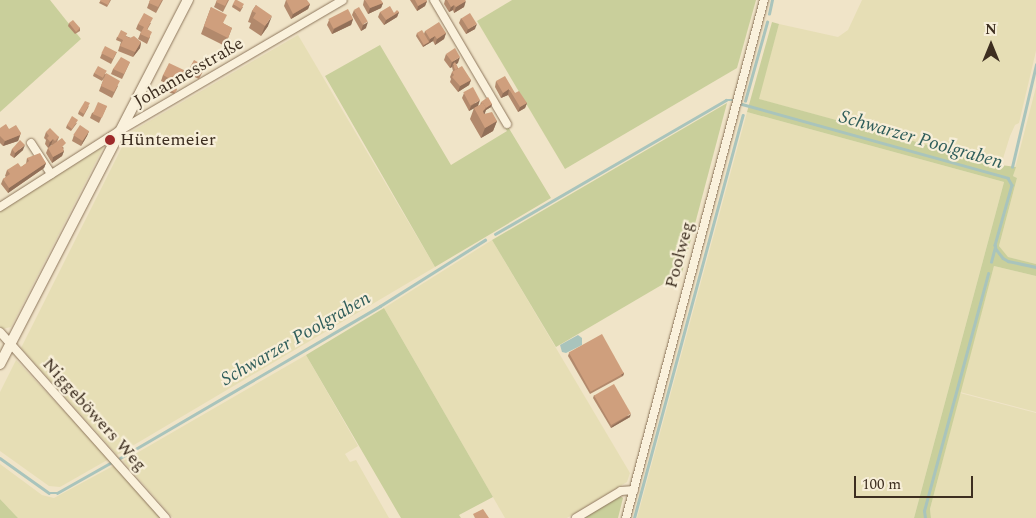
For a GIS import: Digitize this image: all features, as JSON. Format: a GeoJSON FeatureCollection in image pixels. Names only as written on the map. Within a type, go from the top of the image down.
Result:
{"type":"FeatureCollection","features":[{"type":"Feature","properties":{"kind":"main road"},"geometry":{"type":"LineString","coordinates":[[0,364],[188,0]]}},
{"type":"Feature","properties":{"kind":"street","name":"Johannesstraße"},"geometry":{"type":"LineString","coordinates":[[0,207],[119,131],[343,0]]}},
{"type":"Feature","properties":{"kind":"street"},"geometry":{"type":"LineString","coordinates":[[434,0],[507,124]]}},
{"type":"Feature","properties":{"kind":"street","name":"Poolweg"},"geometry":{"type":"LineString","coordinates":[[626,518],[764,0]]}},
{"type":"Feature","properties":{"kind":"street"},"geometry":{"type":"LineString","coordinates":[[31,143],[51,174]]}},
{"type":"Feature","properties":{"kind":"street","name":"Niggeböwers Weg"},"geometry":{"type":"LineString","coordinates":[[0,332],[166,518]]}},
{"type":"Feature","properties":{"kind":"street"},"geometry":{"type":"LineString","coordinates":[[576,518],[621,491],[634,490]]}},
{"type":"Feature","properties":{"kind":"shaded area"},"geometry":{"type":"Polygon","coordinates":[[[862,0],[1036,0],[1036,51],[1019,123],[1015,125],[1010,136],[1001,165],[758,99],[779,24],[838,37],[848,30],[862,0]]]}},
{"type":"Feature","properties":{"kind":"shaded area"},"geometry":{"type":"Polygon","coordinates":[[[298,35],[435,267],[117,455],[21,348],[129,133],[298,35]]]}},
{"type":"Feature","properties":{"kind":"shaded area"},"geometry":{"type":"Polygon","coordinates":[[[1036,87],[1036,264],[1007,257],[999,246],[1017,178],[1013,176],[1036,87]]]}},
{"type":"Feature","properties":{"kind":"shaded area"},"geometry":{"type":"Polygon","coordinates":[[[747,112],[1004,182],[914,518],[637,518],[747,112]]]}},
{"type":"Feature","properties":{"kind":"shaded area"},"geometry":{"type":"Polygon","coordinates":[[[104,146],[11,327],[2,329],[0,326],[0,211],[104,146]]]}},
{"type":"Feature","properties":{"kind":"shaded area"},"geometry":{"type":"Polygon","coordinates":[[[492,240],[630,473],[627,482],[567,518],[505,518],[384,308],[492,240]]]}},
{"type":"Feature","properties":{"kind":"shaded area"},"geometry":{"type":"Polygon","coordinates":[[[994,266],[1036,276],[1036,412],[960,392],[994,266]]]}},
{"type":"Feature","properties":{"kind":"shaded area"},"geometry":{"type":"Polygon","coordinates":[[[306,355],[358,446],[345,454],[350,462],[356,460],[389,518],[173,518],[123,461],[306,355]]]}},
{"type":"Feature","properties":{"kind":"shaded area"},"geometry":{"type":"Polygon","coordinates":[[[16,360],[109,459],[60,487],[49,486],[0,451],[0,392],[16,360]]]}},
{"type":"Feature","properties":{"kind":"shaded area"},"geometry":{"type":"Polygon","coordinates":[[[960,393],[1036,413],[1036,518],[931,518],[930,509],[960,393]]]}},
{"type":"Feature","properties":{"kind":"shaded area"},"geometry":{"type":"Polygon","coordinates":[[[0,464],[42,495],[54,498],[115,465],[161,518],[18,518],[0,499],[0,464]]]}},
{"type":"Feature","properties":{"kind":"green space"},"geometry":{"type":"Polygon","coordinates":[[[0,0],[50,0],[81,39],[0,112],[0,0]]]}},
{"type":"Feature","properties":{"kind":"green space"},"geometry":{"type":"Polygon","coordinates":[[[512,0],[756,0],[737,68],[565,169],[477,21],[512,0]]]}},
{"type":"Feature","properties":{"kind":"green space"},"geometry":{"type":"Polygon","coordinates":[[[772,22],[779,24],[759,99],[1001,165],[1016,167],[1013,176],[1017,178],[999,246],[1008,257],[1036,264],[1036,276],[994,266],[930,509],[931,518],[914,518],[1004,182],[747,112],[772,22]]]}},
{"type":"Feature","properties":{"kind":"green space"},"geometry":{"type":"Polygon","coordinates":[[[380,45],[451,165],[507,131],[504,126],[507,125],[551,198],[435,267],[325,76],[380,45]]]}},
{"type":"Feature","properties":{"kind":"green space"},"geometry":{"type":"Polygon","coordinates":[[[727,103],[682,273],[556,347],[492,240],[727,103]]]}},
{"type":"Feature","properties":{"kind":"green space"},"geometry":{"type":"Polygon","coordinates":[[[384,308],[493,497],[459,515],[461,518],[401,518],[306,355],[384,308]]]}},
{"type":"Feature","properties":{"kind":"green space"},"geometry":{"type":"Polygon","coordinates":[[[620,496],[623,498],[618,518],[584,518],[620,496]]]}},
{"type":"Feature","properties":{"kind":"green space"},"geometry":{"type":"Polygon","coordinates":[[[0,499],[18,518],[0,518],[0,499]]]}},
{"type":"Feature","properties":{"kind":"water"},"geometry":{"type":"Polygon","coordinates":[[[578,335],[582,338],[582,345],[566,353],[562,352],[560,345],[578,335]]]}},
{"type":"Feature","properties":{"kind":"building"},"geometry":{"type":"Polygon","coordinates":[[[101,0],[110,0],[108,5],[101,0]]]}},
{"type":"Feature","properties":{"kind":"building"},"geometry":{"type":"Polygon","coordinates":[[[150,0],[162,0],[158,7],[149,3],[150,0]]]}},
{"type":"Feature","properties":{"kind":"building"},"geometry":{"type":"Polygon","coordinates":[[[217,0],[228,0],[225,6],[216,2],[217,0]]]}},
{"type":"Feature","properties":{"kind":"building"},"geometry":{"type":"Polygon","coordinates":[[[235,0],[244,4],[241,9],[233,4],[235,0]]]}},
{"type":"Feature","properties":{"kind":"building"},"geometry":{"type":"Polygon","coordinates":[[[286,0],[307,0],[310,4],[293,14],[286,0]]]}},
{"type":"Feature","properties":{"kind":"building"},"geometry":{"type":"Polygon","coordinates":[[[365,0],[381,0],[383,3],[370,8],[365,0]]]}},
{"type":"Feature","properties":{"kind":"building"},"geometry":{"type":"Polygon","coordinates":[[[415,0],[426,0],[427,1],[418,6],[415,0]]]}},
{"type":"Feature","properties":{"kind":"building"},"geometry":{"type":"Polygon","coordinates":[[[447,0],[466,1],[456,7],[454,5],[451,7],[447,0]]]}},
{"type":"Feature","properties":{"kind":"building"},"geometry":{"type":"Polygon","coordinates":[[[256,5],[272,16],[265,26],[253,18],[256,13],[252,11],[256,5]]]}},
{"type":"Feature","properties":{"kind":"building"},"geometry":{"type":"Polygon","coordinates":[[[390,6],[394,13],[397,10],[399,12],[386,20],[380,12],[390,6]]]}},
{"type":"Feature","properties":{"kind":"building"},"geometry":{"type":"Polygon","coordinates":[[[211,7],[227,15],[223,23],[232,28],[228,38],[204,26],[211,7]]]}},
{"type":"Feature","properties":{"kind":"building"},"geometry":{"type":"Polygon","coordinates":[[[359,7],[368,22],[363,25],[354,10],[359,7]]]}},
{"type":"Feature","properties":{"kind":"building"},"geometry":{"type":"Polygon","coordinates":[[[348,9],[353,19],[333,29],[328,19],[348,9]]]}},
{"type":"Feature","properties":{"kind":"building"},"geometry":{"type":"Polygon","coordinates":[[[144,13],[153,18],[147,29],[152,32],[149,38],[140,34],[144,27],[138,24],[144,13]]]}},
{"type":"Feature","properties":{"kind":"building"},"geometry":{"type":"Polygon","coordinates":[[[470,13],[477,24],[468,29],[462,18],[470,13]]]}},
{"type":"Feature","properties":{"kind":"building"},"geometry":{"type":"Polygon","coordinates":[[[73,20],[80,28],[76,32],[69,23],[73,20]]]}},
{"type":"Feature","properties":{"kind":"building"},"geometry":{"type":"Polygon","coordinates":[[[439,22],[446,33],[437,39],[435,36],[430,39],[425,31],[439,22]]]}},
{"type":"Feature","properties":{"kind":"building"},"geometry":{"type":"Polygon","coordinates":[[[121,30],[127,33],[124,40],[117,37],[121,30]]]}},
{"type":"Feature","properties":{"kind":"building"},"geometry":{"type":"Polygon","coordinates":[[[422,30],[429,42],[424,45],[417,33],[422,30]]]}},
{"type":"Feature","properties":{"kind":"building"},"geometry":{"type":"Polygon","coordinates":[[[125,36],[130,38],[134,36],[141,42],[135,52],[120,46],[125,36]]]}},
{"type":"Feature","properties":{"kind":"building"},"geometry":{"type":"Polygon","coordinates":[[[105,46],[117,52],[113,59],[101,53],[105,46]]]}},
{"type":"Feature","properties":{"kind":"building"},"geometry":{"type":"Polygon","coordinates":[[[455,48],[460,57],[452,62],[446,54],[455,48]]]}},
{"type":"Feature","properties":{"kind":"building"},"geometry":{"type":"Polygon","coordinates":[[[121,57],[130,62],[124,74],[113,69],[121,57]]]}},
{"type":"Feature","properties":{"kind":"building"},"geometry":{"type":"Polygon","coordinates":[[[194,60],[205,66],[201,74],[190,68],[194,60]]]}},
{"type":"Feature","properties":{"kind":"building"},"geometry":{"type":"Polygon","coordinates":[[[455,62],[458,68],[455,70],[453,64],[455,62]]]}},
{"type":"Feature","properties":{"kind":"building"},"geometry":{"type":"Polygon","coordinates":[[[169,63],[186,71],[182,77],[175,74],[172,80],[163,75],[169,63]]]}},
{"type":"Feature","properties":{"kind":"building"},"geometry":{"type":"Polygon","coordinates":[[[98,66],[107,71],[103,78],[94,73],[98,66]]]}},
{"type":"Feature","properties":{"kind":"building"},"geometry":{"type":"Polygon","coordinates":[[[462,66],[471,80],[460,86],[452,77],[454,75],[452,72],[462,66]]]}},
{"type":"Feature","properties":{"kind":"building"},"geometry":{"type":"Polygon","coordinates":[[[106,73],[120,81],[114,92],[101,86],[106,73]]]}},
{"type":"Feature","properties":{"kind":"building"},"geometry":{"type":"Polygon","coordinates":[[[505,76],[515,93],[519,91],[527,103],[520,107],[509,89],[503,93],[496,81],[505,76]]]}},
{"type":"Feature","properties":{"kind":"building"},"geometry":{"type":"Polygon","coordinates":[[[171,86],[177,89],[175,93],[169,90],[171,86]]]}},
{"type":"Feature","properties":{"kind":"building"},"geometry":{"type":"Polygon","coordinates":[[[473,87],[480,100],[470,105],[463,92],[473,87]]]}},
{"type":"Feature","properties":{"kind":"building"},"geometry":{"type":"Polygon","coordinates":[[[488,97],[492,104],[486,108],[481,102],[488,97]]]}},
{"type":"Feature","properties":{"kind":"building"},"geometry":{"type":"Polygon","coordinates":[[[85,101],[90,103],[84,114],[79,111],[85,101]]]}},
{"type":"Feature","properties":{"kind":"building"},"geometry":{"type":"Polygon","coordinates":[[[98,102],[107,106],[102,118],[93,114],[98,102]]]}},
{"type":"Feature","properties":{"kind":"building"},"geometry":{"type":"Polygon","coordinates":[[[483,103],[486,108],[483,111],[484,114],[492,112],[497,121],[485,128],[474,108],[483,103]]]}},
{"type":"Feature","properties":{"kind":"building"},"geometry":{"type":"Polygon","coordinates":[[[72,116],[78,120],[72,129],[67,125],[72,116]]]}},
{"type":"Feature","properties":{"kind":"building"},"geometry":{"type":"Polygon","coordinates":[[[6,124],[9,129],[16,125],[21,133],[20,135],[5,141],[0,136],[0,128],[6,124]]]}},
{"type":"Feature","properties":{"kind":"building"},"geometry":{"type":"Polygon","coordinates":[[[80,125],[89,131],[82,141],[73,135],[80,125]]]}},
{"type":"Feature","properties":{"kind":"building"},"geometry":{"type":"Polygon","coordinates":[[[50,128],[59,137],[55,141],[53,139],[50,142],[46,132],[50,128]]]}},
{"type":"Feature","properties":{"kind":"building"},"geometry":{"type":"Polygon","coordinates":[[[62,138],[66,143],[62,147],[64,151],[53,157],[48,148],[62,138]]]}},
{"type":"Feature","properties":{"kind":"building"},"geometry":{"type":"Polygon","coordinates":[[[20,140],[25,145],[15,153],[12,149],[20,140]]]}},
{"type":"Feature","properties":{"kind":"building"},"geometry":{"type":"Polygon","coordinates":[[[40,153],[46,163],[9,188],[3,179],[10,174],[7,170],[18,163],[21,167],[29,161],[27,158],[40,153]]]}},
{"type":"Feature","properties":{"kind":"building"},"geometry":{"type":"Polygon","coordinates":[[[602,334],[624,373],[591,392],[569,352],[602,334]]]}},
{"type":"Feature","properties":{"kind":"building"},"geometry":{"type":"Polygon","coordinates":[[[614,384],[631,413],[611,425],[594,395],[614,384]]]}},
{"type":"Feature","properties":{"kind":"building"},"geometry":{"type":"Polygon","coordinates":[[[483,509],[489,518],[475,518],[473,514],[483,509]]]}},
{"type":"Feature","properties":{"kind":"waterway"},"geometry":{"type":"LineString","coordinates":[[769,14],[772,0]]}},
{"type":"Feature","properties":{"kind":"waterway"},"geometry":{"type":"LineString","coordinates":[[745,101],[767,22]]}},
{"type":"Feature","properties":{"kind":"waterway"},"geometry":{"type":"LineString","coordinates":[[1012,167],[1036,65]]}},
{"type":"Feature","properties":{"kind":"waterway","name":"Schwarzer Poolgraben"},"geometry":{"type":"LineString","coordinates":[[495,234],[726,100],[733,100]]}},
{"type":"Feature","properties":{"kind":"waterway","name":"Schwarzer Poolgraben"},"geometry":{"type":"LineString","coordinates":[[742,104],[1008,178],[1012,185],[995,245],[996,249],[1008,261],[1036,267]]}},
{"type":"Feature","properties":{"kind":"waterway"},"geometry":{"type":"LineString","coordinates":[[634,518],[743,115]]}},
{"type":"Feature","properties":{"kind":"waterway","name":"Schwarzer Poolgraben"},"geometry":{"type":"LineString","coordinates":[[120,458],[380,306],[485,240]]}},
{"type":"Feature","properties":{"kind":"waterway"},"geometry":{"type":"LineString","coordinates":[[991,262],[995,247]]}},
{"type":"Feature","properties":{"kind":"waterway"},"geometry":{"type":"LineString","coordinates":[[925,518],[924,511],[988,273]]}},
{"type":"Feature","properties":{"kind":"waterway","name":"Schwarzer Poolgraben"},"geometry":{"type":"LineString","coordinates":[[0,458],[49,493],[57,493],[112,462]]}},
{"type":"Feature","properties":{"kind":"place","name":"Hüntemeier"},"geometry":{"type":"Point","coordinates":[110,140]}}]}
